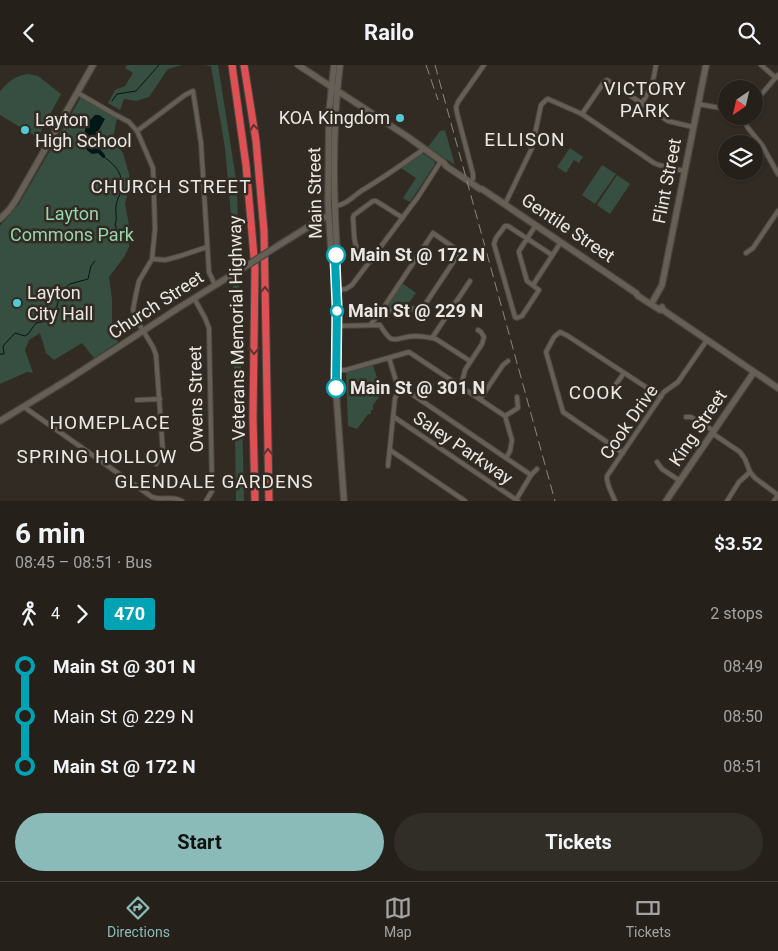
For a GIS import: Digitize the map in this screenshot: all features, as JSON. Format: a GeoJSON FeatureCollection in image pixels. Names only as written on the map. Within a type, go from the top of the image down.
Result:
{"type":"FeatureCollection","features":[{"type":"Feature","properties":{"kind":"highway","name":"Veterans Memorial Highway"},"geometry":{"type":"LineString","coordinates":[[230,65],[239,111],[248,183],[255,268],[253,417],[255,501]]}},
{"type":"Feature","properties":{"kind":"highway","name":"Veterans Memorial Highway"},"geometry":{"type":"LineString","coordinates":[[244,65],[258,156],[264,231],[269,501]]}},
{"type":"Feature","properties":{"kind":"main road"},"geometry":{"type":"LineString","coordinates":[[0,219],[16,200],[93,65]]}},
{"type":"Feature","properties":{"kind":"main road","name":"Gentile Street"},"geometry":{"type":"LineString","coordinates":[[298,65],[443,162],[482,185],[482,189]]}},
{"type":"Feature","properties":{"kind":"main road","name":"Main Street"},"geometry":{"type":"LineString","coordinates":[[334,65],[329,113],[328,217],[331,251],[335,260]]}},
{"type":"Feature","properties":{"kind":"main road","name":"Main Street"},"geometry":{"type":"LineString","coordinates":[[340,65],[334,118],[334,206],[337,251],[335,260],[337,404],[344,501]]}},
{"type":"Feature","properties":{"kind":"main road","name":"Flint Street"},"geometry":{"type":"LineString","coordinates":[[653,301],[662,285],[706,65]]}},
{"type":"Feature","properties":{"kind":"main road","name":"Gentile Street"},"geometry":{"type":"LineString","coordinates":[[443,162],[480,189],[637,293],[638,296],[662,310]]}},
{"type":"Feature","properties":{"kind":"main road"},"geometry":{"type":"LineString","coordinates":[[328,183],[331,192],[331,204],[334,206]]}},
{"type":"Feature","properties":{"kind":"main road","name":"Church Street"},"geometry":{"type":"LineString","coordinates":[[0,421],[243,267],[293,238],[324,217],[328,217]]}},
{"type":"Feature","properties":{"kind":"main road"},"geometry":{"type":"LineString","coordinates":[[314,223],[322,225],[330,231]]}},
{"type":"Feature","properties":{"kind":"main road","name":"Gentile Street"},"geometry":{"type":"LineString","coordinates":[[637,293],[639,292],[653,301],[662,310],[778,388]]}},
{"type":"Feature","properties":{"kind":"main road","name":"King Street"},"geometry":{"type":"LineString","coordinates":[[666,501],[754,372]]}},
{"type":"Feature","properties":{"kind":"street"},"geometry":{"type":"LineString","coordinates":[[473,179],[456,107],[484,65]]}},
{"type":"Feature","properties":{"kind":"street"},"geometry":{"type":"LineString","coordinates":[[642,103],[652,86],[656,65]]}},
{"type":"Feature","properties":{"kind":"street"},"geometry":{"type":"LineString","coordinates":[[760,65],[777,76],[763,92]]}},
{"type":"Feature","properties":{"kind":"street"},"geometry":{"type":"LineString","coordinates":[[582,114],[607,80],[668,121],[693,127]]}},
{"type":"Feature","properties":{"kind":"street"},"geometry":{"type":"LineString","coordinates":[[137,131],[193,91],[201,143],[209,272],[215,285]]}},
{"type":"Feature","properties":{"kind":"street"},"geometry":{"type":"LineString","coordinates":[[78,93],[130,122],[137,131],[153,169],[155,229],[152,259],[139,281],[133,310],[156,355],[163,453],[156,464]]}},
{"type":"Feature","properties":{"kind":"street"},"geometry":{"type":"LineString","coordinates":[[505,204],[532,148],[541,105],[548,99],[582,114],[654,163],[684,171]]}},
{"type":"Feature","properties":{"kind":"street"},"geometry":{"type":"LineString","coordinates":[[698,104],[718,108]]}},
{"type":"Feature","properties":{"kind":"street"},"geometry":{"type":"LineString","coordinates":[[746,125],[762,145],[778,174]]}},
{"type":"Feature","properties":{"kind":"street"},"geometry":{"type":"LineString","coordinates":[[334,206],[338,206],[397,169],[424,149]]}},
{"type":"Feature","properties":{"kind":"street"},"geometry":{"type":"LineString","coordinates":[[336,290],[350,287],[443,162]]}},
{"type":"Feature","properties":{"kind":"street"},"geometry":{"type":"LineString","coordinates":[[370,262],[356,248],[354,215],[373,201],[376,201],[403,218]]}},
{"type":"Feature","properties":{"kind":"street"},"geometry":{"type":"LineString","coordinates":[[746,253],[753,248],[778,211]]}},
{"type":"Feature","properties":{"kind":"street"},"geometry":{"type":"LineString","coordinates":[[536,225],[527,239],[519,251],[527,281],[540,290],[522,316],[515,317],[494,244],[496,239],[508,226],[527,239],[552,255]]}},
{"type":"Feature","properties":{"kind":"street"},"geometry":{"type":"LineString","coordinates":[[370,324],[433,233],[460,252],[424,306],[386,311],[382,309]]}},
{"type":"Feature","properties":{"kind":"street"},"geometry":{"type":"LineString","coordinates":[[533,285],[561,242]]}},
{"type":"Feature","properties":{"kind":"street"},"geometry":{"type":"LineString","coordinates":[[152,259],[165,260],[208,247]]}},
{"type":"Feature","properties":{"kind":"street"},"geometry":{"type":"LineString","coordinates":[[432,338],[470,281]]}},
{"type":"Feature","properties":{"kind":"street","name":"Owens Street"},"geometry":{"type":"LineString","coordinates":[[194,298],[206,318],[209,328],[212,491],[206,501]]}},
{"type":"Feature","properties":{"kind":"street"},"geometry":{"type":"LineString","coordinates":[[337,326],[380,325],[392,340],[415,336],[436,339],[470,361]]}},
{"type":"Feature","properties":{"kind":"street"},"geometry":{"type":"LineString","coordinates":[[461,386],[465,370],[482,344],[484,337],[482,332],[478,330]]}},
{"type":"Feature","properties":{"kind":"street"},"geometry":{"type":"LineString","coordinates":[[623,453],[563,411],[546,352],[554,337],[560,332],[568,336],[661,397]]}},
{"type":"Feature","properties":{"kind":"street","name":"Cook Drive"},"geometry":{"type":"LineString","coordinates":[[615,501],[606,479],[661,397],[678,382],[707,340]]}},
{"type":"Feature","properties":{"kind":"street"},"geometry":{"type":"LineString","coordinates":[[336,370],[346,370],[410,352],[505,415],[512,440],[510,451],[506,458]]}},
{"type":"Feature","properties":{"kind":"street"},"geometry":{"type":"LineString","coordinates":[[389,357],[396,382],[402,387],[531,475]]}},
{"type":"Feature","properties":{"kind":"street"},"geometry":{"type":"LineString","coordinates":[[480,399],[503,365],[508,361]]}},
{"type":"Feature","properties":{"kind":"street"},"geometry":{"type":"LineString","coordinates":[[608,390],[614,387],[624,373]]}},
{"type":"Feature","properties":{"kind":"street"},"geometry":{"type":"LineString","coordinates":[[388,466],[395,398],[402,387]]}},
{"type":"Feature","properties":{"kind":"street"},"geometry":{"type":"LineString","coordinates":[[505,415],[518,408],[517,397]]}},
{"type":"Feature","properties":{"kind":"street"},"geometry":{"type":"LineString","coordinates":[[137,400],[160,399]]}},
{"type":"Feature","properties":{"kind":"street"},"geometry":{"type":"LineString","coordinates":[[24,407],[152,497],[159,500],[176,498],[182,501]]}},
{"type":"Feature","properties":{"kind":"street","name":"Saley Parkway"},"geometry":{"type":"LineString","coordinates":[[394,417],[517,500]]}},
{"type":"Feature","properties":{"kind":"street"},"geometry":{"type":"LineString","coordinates":[[686,417],[691,417],[740,452],[750,472],[759,482],[778,495],[774,501]]}},
{"type":"Feature","properties":{"kind":"street"},"geometry":{"type":"LineString","coordinates":[[390,450],[465,501]]}},
{"type":"Feature","properties":{"kind":"street"},"geometry":{"type":"LineString","coordinates":[[657,462],[662,469],[680,481]]}},
{"type":"Feature","properties":{"kind":"street"},"geometry":{"type":"LineString","coordinates":[[517,500],[531,475],[537,469]]}},
{"type":"Feature","properties":{"kind":"street"},"geometry":{"type":"LineString","coordinates":[[726,501],[744,476],[750,472]]}},
{"type":"Feature","properties":{"kind":"green space"},"geometry":{"type":"Polygon","coordinates":[[[127,65],[182,65],[168,69],[149,97],[136,101],[124,99],[120,110],[108,103],[115,90],[125,86],[133,73],[125,68],[127,65]]]}},
{"type":"Feature","properties":{"kind":"green space"},"geometry":{"type":"Polygon","coordinates":[[[204,65],[218,65],[237,185],[244,501],[236,501],[232,226],[225,148],[211,66],[204,65]]]}},
{"type":"Feature","properties":{"kind":"green space"},"geometry":{"type":"Polygon","coordinates":[[[28,74],[38,76],[61,94],[39,135],[35,136],[0,115],[0,91],[12,79],[28,74]]]}},
{"type":"Feature","properties":{"kind":"green space","name":"Layton Commons Park"},"geometry":{"type":"Polygon","coordinates":[[[81,97],[117,118],[113,138],[123,153],[129,174],[130,184],[125,204],[130,230],[129,247],[109,277],[112,299],[112,331],[118,342],[94,358],[82,343],[54,360],[46,353],[40,333],[29,340],[25,350],[33,373],[27,372],[0,384],[0,226],[19,204],[81,97]]]}},
{"type":"Feature","properties":{"kind":"green space"},"geometry":{"type":"Polygon","coordinates":[[[445,130],[455,165],[428,147],[440,131],[445,130]]]}},
{"type":"Feature","properties":{"kind":"green space"},"geometry":{"type":"Polygon","coordinates":[[[570,148],[583,157],[579,163],[574,160],[566,173],[557,167],[570,148]]]}},
{"type":"Feature","properties":{"kind":"green space"},"geometry":{"type":"Polygon","coordinates":[[[422,153],[434,161],[435,164],[410,202],[403,198],[416,178],[401,168],[422,153]]]}},
{"type":"Feature","properties":{"kind":"green space"},"geometry":{"type":"Polygon","coordinates":[[[602,165],[616,174],[595,204],[582,195],[602,165]]]}},
{"type":"Feature","properties":{"kind":"green space"},"geometry":{"type":"Polygon","coordinates":[[[617,175],[630,184],[610,214],[597,205],[617,175]]]}},
{"type":"Feature","properties":{"kind":"green space"},"geometry":{"type":"Polygon","coordinates":[[[402,283],[416,293],[406,307],[386,308],[386,307],[402,283]]]}},
{"type":"Feature","properties":{"kind":"green space"},"geometry":{"type":"Polygon","coordinates":[[[373,365],[382,393],[373,405],[371,414],[368,414],[357,429],[348,426],[346,372],[373,365]]]}},
{"type":"Feature","properties":{"kind":"shaded area"},"geometry":{"type":"Polygon","coordinates":[[[95,115],[105,119],[94,139],[105,155],[103,158],[98,153],[92,154],[84,145],[85,128],[95,115]]]}},
{"type":"Feature","properties":{"kind":"waterway"},"geometry":{"type":"LineString","coordinates":[[112,101],[117,94],[136,91],[159,65]]}},
{"type":"Feature","properties":{"kind":"waterway"},"geometry":{"type":"LineString","coordinates":[[104,157],[116,168],[122,183],[116,205],[115,225],[118,239],[115,242]]}},
{"type":"Feature","properties":{"kind":"waterway"},"geometry":{"type":"LineString","coordinates":[[0,354],[4,354],[3,346],[15,333],[25,336],[36,323],[47,321],[57,306],[61,291],[70,284],[88,279],[91,266],[95,261]]}},
{"type":"Feature","properties":{"kind":"railway"},"geometry":{"type":"LineString","coordinates":[[426,65],[438,100]]}},
{"type":"Feature","properties":{"kind":"railway"},"geometry":{"type":"LineString","coordinates":[[435,65],[555,501]]}},
{"type":"Feature","properties":{"kind":"bus line","name":"470"},"geometry":{"type":"LineString","coordinates":[[336,255],[336,388]]}},
{"type":"Feature","properties":{"kind":"place","name":"KOA Kingdom"},"geometry":{"type":"Point","coordinates":[400,118]}},
{"type":"Feature","properties":{"kind":"place","name":"Layton High School"},"geometry":{"type":"Point","coordinates":[25,130]}},
{"type":"Feature","properties":{"kind":"place","name":"Main St @ 172 N"},"geometry":{"type":"Point","coordinates":[336,255]}},
{"type":"Feature","properties":{"kind":"place","name":"Layton City Hall"},"geometry":{"type":"Point","coordinates":[17,303]}},
{"type":"Feature","properties":{"kind":"place","name":"Main St @ 229 N"},"geometry":{"type":"Point","coordinates":[337,311]}},
{"type":"Feature","properties":{"kind":"place","name":"Main St @ 301 N"},"geometry":{"type":"Point","coordinates":[336,388]}},
{"type":"Feature","properties":{"kind":"district","name":"VICTORY PARK"},"geometry":{"type":"Point","coordinates":[645,99]}},
{"type":"Feature","properties":{"kind":"district","name":"ELLISON"},"geometry":{"type":"Point","coordinates":[525,139]}},
{"type":"Feature","properties":{"kind":"district","name":"CHURCH STREET"},"geometry":{"type":"Point","coordinates":[171,186]}},
{"type":"Feature","properties":{"kind":"district","name":"COOK"},"geometry":{"type":"Point","coordinates":[596,392]}},
{"type":"Feature","properties":{"kind":"district","name":"HOMEPLACE"},"geometry":{"type":"Point","coordinates":[110,422]}},
{"type":"Feature","properties":{"kind":"district","name":"SPRING HOLLOW"},"geometry":{"type":"Point","coordinates":[97,456]}},
{"type":"Feature","properties":{"kind":"district","name":"GLENDALE GARDENS"},"geometry":{"type":"Point","coordinates":[214,481]}}]}
